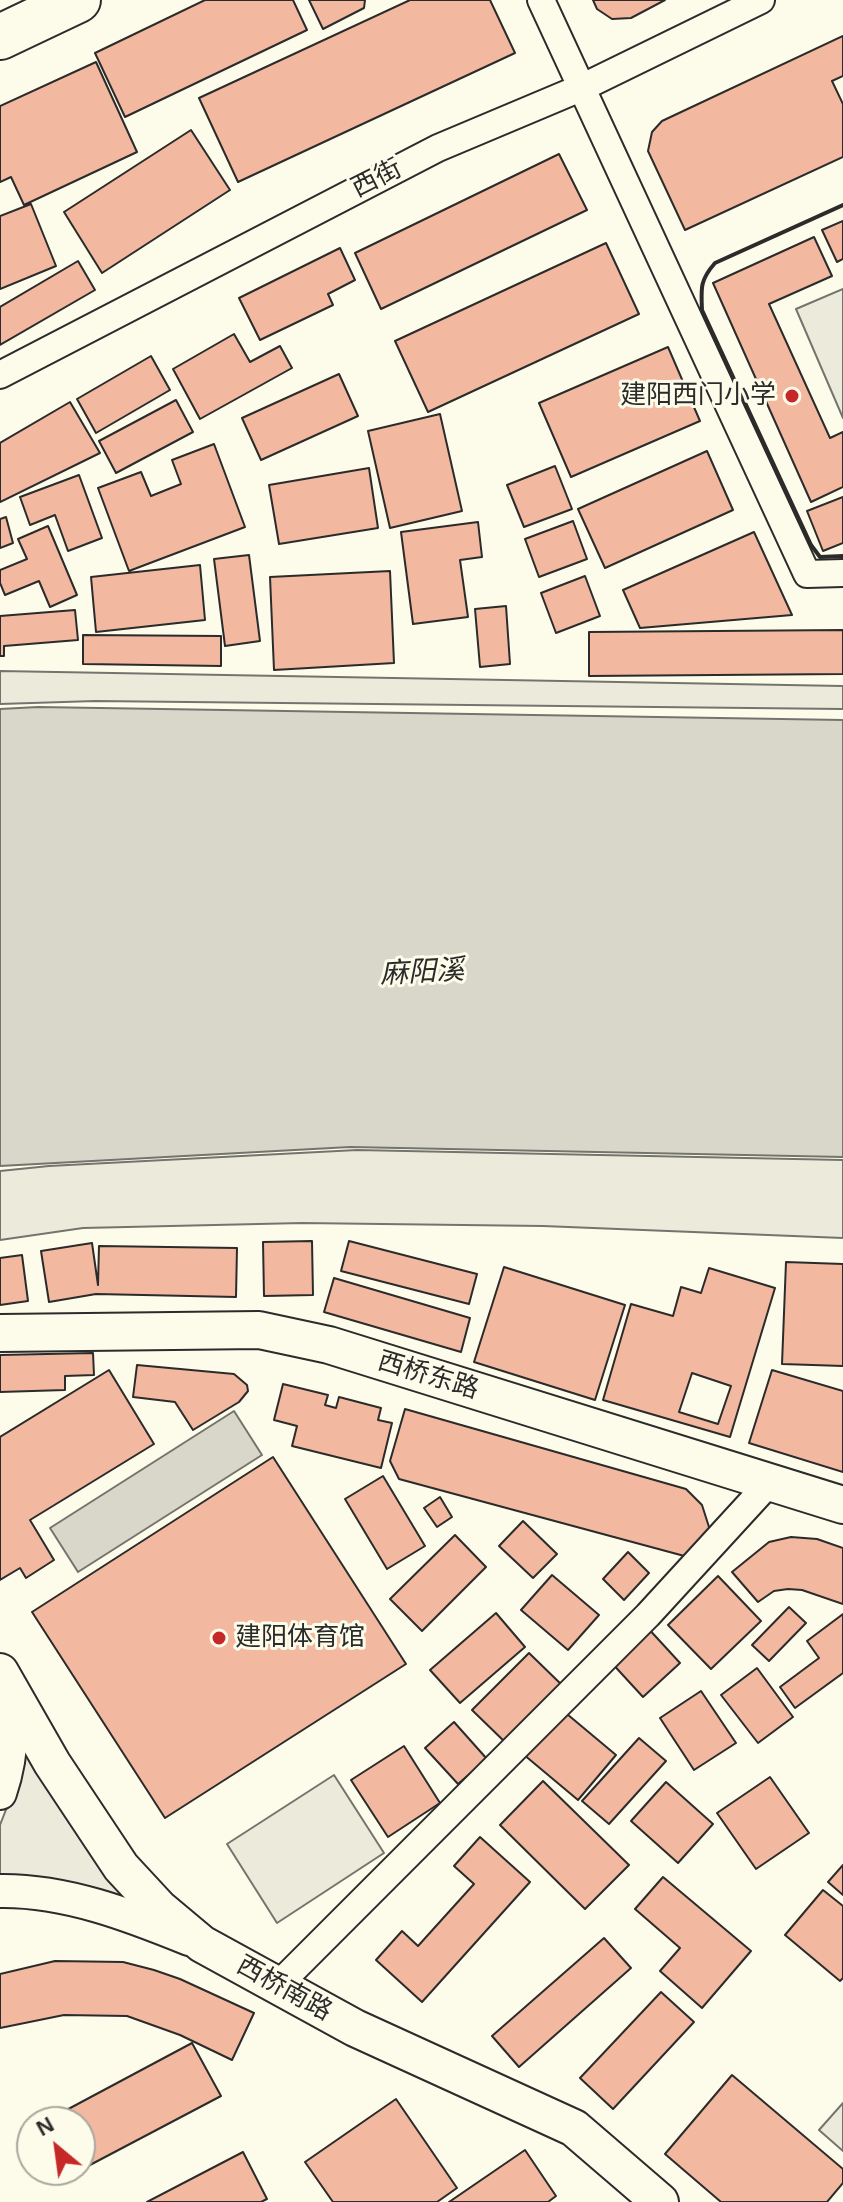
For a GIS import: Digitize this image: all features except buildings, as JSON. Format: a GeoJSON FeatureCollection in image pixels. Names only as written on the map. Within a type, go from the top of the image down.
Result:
{"type":"FeatureCollection","features":[{"type":"Feature","properties":{"kind":"highway"},"geometry":{"type":"LineString","coordinates":[[0,37],[78,0]]}},
{"type":"Feature","properties":{"kind":"main road","name":"西桥东路"},"geometry":{"type":"LineString","coordinates":[[0,1333],[259,1330],[329,1345],[843,1505]]}},
{"type":"Feature","properties":{"kind":"main road","name":"西桥南路"},"geometry":{"type":"LineString","coordinates":[[2,1674],[68,1788],[121,1867],[159,1908],[202,1944],[355,2028],[574,2128],[660,2202]]}},
{"type":"Feature","properties":{"kind":"street"},"geometry":{"type":"LineString","coordinates":[[541,0],[807,574],[843,573]]}},
{"type":"Feature","properties":{"kind":"street","name":"西街"},"geometry":{"type":"LineString","coordinates":[[0,375],[438,148],[583,87],[761,0]]}},
{"type":"Feature","properties":{"kind":"street"},"geometry":{"type":"LineString","coordinates":[[277,1986],[648,1615],[770,1482]]}},
{"type":"Feature","properties":{"kind":"street"},"geometry":{"type":"LineString","coordinates":[[0,1793],[8,1770],[11,1738],[11,1710],[2,1674]]}},
{"type":"Feature","properties":{"kind":"street"},"geometry":{"type":"LineString","coordinates":[[0,1891],[41,1893],[130,1915],[202,1944]]}},
{"type":"Feature","properties":{"kind":"shaded area"},"geometry":{"type":"Polygon","coordinates":[[[843,289],[843,418],[796,309],[843,289]]]}},
{"type":"Feature","properties":{"kind":"shaded area"},"geometry":{"type":"Polygon","coordinates":[[[0,671],[843,686],[843,709],[95,701],[0,704],[0,671]]]}},
{"type":"Feature","properties":{"kind":"shaded area"},"geometry":{"type":"Polygon","coordinates":[[[357,1150],[843,1160],[843,1238],[543,1226],[302,1223],[83,1228],[0,1240],[0,1171],[357,1150]]]}},
{"type":"Feature","properties":{"kind":"shaded area"},"geometry":{"type":"Polygon","coordinates":[[[23,1745],[140,1901],[0,1883],[0,1825],[11,1797],[23,1745]]]}},
{"type":"Feature","properties":{"kind":"shaded area"},"geometry":{"type":"Polygon","coordinates":[[[334,1775],[384,1853],[277,1923],[227,1844],[334,1775]]]}},
{"type":"Feature","properties":{"kind":"shaded area"},"geometry":{"type":"Polygon","coordinates":[[[843,2103],[843,2151],[819,2130],[843,2103]]]}},
{"type":"Feature","properties":{"kind":"water","name":"麻阳溪"},"geometry":{"type":"Polygon","coordinates":[[[38,707],[843,720],[843,1157],[350,1147],[0,1166],[0,709],[38,707]]]}},
{"type":"Feature","properties":{"kind":"water"},"geometry":{"type":"Polygon","coordinates":[[[234,1411],[262,1455],[78,1572],[50,1528],[234,1411]]]}},
{"type":"Feature","properties":{"kind":"wall"},"geometry":{"type":"LineString","coordinates":[[843,205],[715,263],[702,285],[702,310],[811,545],[820,557],[843,556]]}},
{"type":"Feature","properties":{"kind":"place","name":"建阳西门小学"},"geometry":{"type":"Point","coordinates":[792,396]}},
{"type":"Feature","properties":{"kind":"place","name":"建阳体育馆"},"geometry":{"type":"Point","coordinates":[219,1638]}}]}
